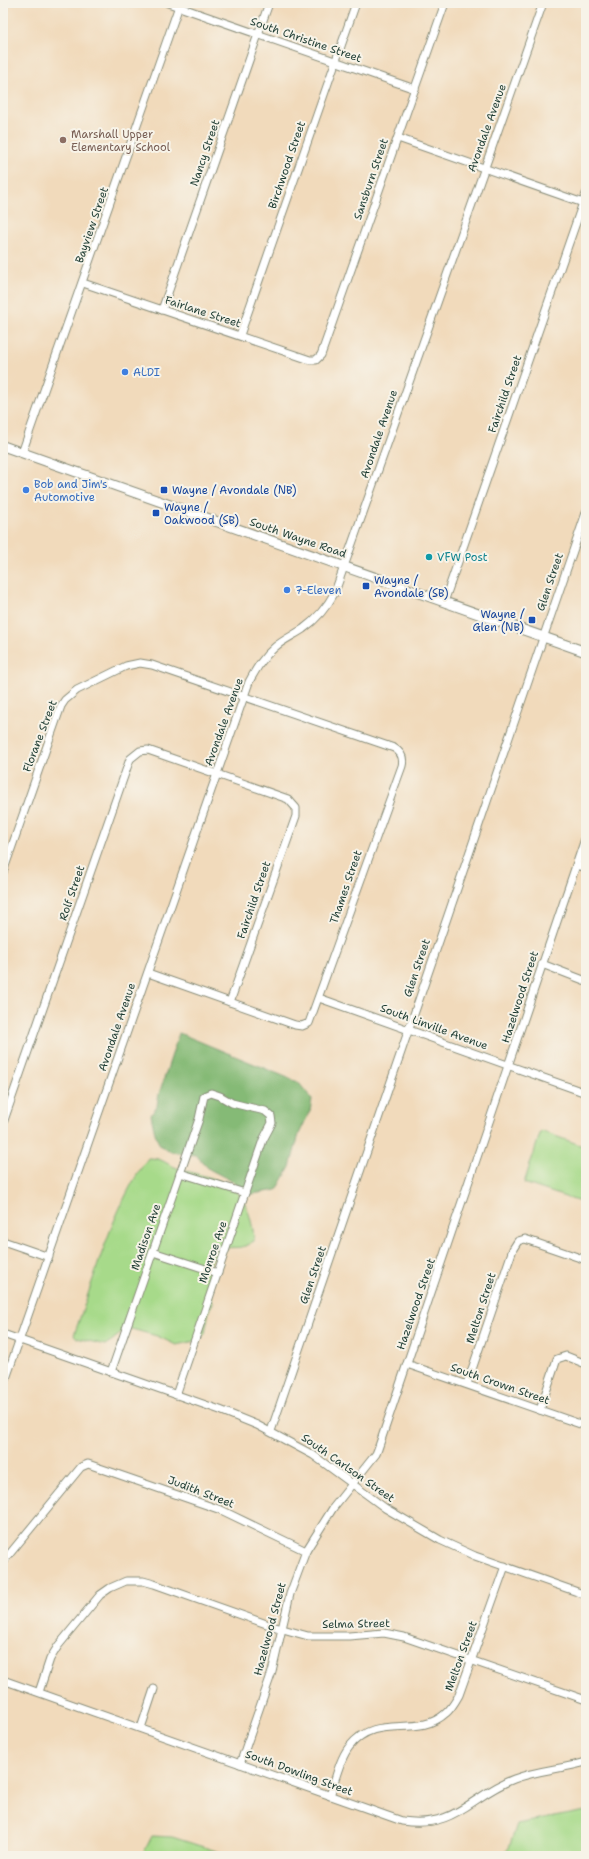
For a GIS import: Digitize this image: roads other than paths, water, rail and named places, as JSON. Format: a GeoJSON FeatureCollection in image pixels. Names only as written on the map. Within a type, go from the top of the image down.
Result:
{"type":"FeatureCollection","features":[{"type":"Feature","properties":{"kind":"main road","name":"South Wayne Road"},"geometry":{"type":"LineString","coordinates":[[3,446],[586,652]]}},
{"type":"Feature","properties":{"kind":"street","name":"South Christine Street"},"geometry":{"type":"LineString","coordinates":[[168,3],[179,5],[335,62],[415,89]]}},
{"type":"Feature","properties":{"kind":"street","name":"Nancy Street"},"geometry":{"type":"LineString","coordinates":[[162,310],[269,3]]}},
{"type":"Feature","properties":{"kind":"street","name":"Birchwood Street"},"geometry":{"type":"LineString","coordinates":[[240,335],[356,3]]}},
{"type":"Feature","properties":{"kind":"street","name":"Sansburn Street"},"geometry":{"type":"LineString","coordinates":[[316,360],[321,355],[445,3]]}},
{"type":"Feature","properties":{"kind":"street","name":"Avondale Avenue"},"geometry":{"type":"LineString","coordinates":[[3,1387],[244,697],[254,673],[268,653],[281,642],[311,622],[326,607],[335,592],[543,3]]}},
{"type":"Feature","properties":{"kind":"street","name":"Bayview Street"},"geometry":{"type":"LineString","coordinates":[[22,453],[83,283],[179,5]]}},
{"type":"Feature","properties":{"kind":"street"},"geometry":{"type":"LineString","coordinates":[[398,138],[584,204]]}},
{"type":"Feature","properties":{"kind":"street","name":"Fairchild Street"},"geometry":{"type":"LineString","coordinates":[[444,602],[584,204],[586,194]]}},
{"type":"Feature","properties":{"kind":"street","name":"Fairlane Street"},"geometry":{"type":"LineString","coordinates":[[83,283],[310,360],[316,360]]}},
{"type":"Feature","properties":{"kind":"street","name":"Glen Street"},"geometry":{"type":"LineString","coordinates":[[271,1431],[586,513]]}},
{"type":"Feature","properties":{"kind":"street","name":"Florane Street"},"geometry":{"type":"LineString","coordinates":[[3,872],[59,711],[71,694],[126,666],[140,663],[152,665],[244,697]]}},
{"type":"Feature","properties":{"kind":"street","name":"Thames Street"},"geometry":{"type":"LineString","coordinates":[[148,973],[302,1026],[307,1025],[311,1021],[402,766],[400,752],[394,748],[244,697]]}},
{"type":"Feature","properties":{"kind":"street","name":"Rolf Street"},"geometry":{"type":"LineString","coordinates":[[3,1123],[130,759],[137,752],[148,750],[288,799],[295,806]]}},
{"type":"Feature","properties":{"kind":"street","name":"Fairchild Street"},"geometry":{"type":"LineString","coordinates":[[230,1002],[296,816],[295,806]]}},
{"type":"Feature","properties":{"kind":"street","name":"Hazelwood Street"},"geometry":{"type":"LineString","coordinates":[[240,1764],[272,1672],[290,1594],[306,1551],[324,1520],[376,1454],[586,836]]}},
{"type":"Feature","properties":{"kind":"street"},"geometry":{"type":"LineString","coordinates":[[576,865],[586,868]]}},
{"type":"Feature","properties":{"kind":"street"},"geometry":{"type":"LineString","coordinates":[[542,964],[586,981]]}},
{"type":"Feature","properties":{"kind":"street","name":"South Linville Avenue"},"geometry":{"type":"LineString","coordinates":[[319,998],[586,1093]]}},
{"type":"Feature","properties":{"kind":"street","name":"Monroe Ave"},"geometry":{"type":"LineString","coordinates":[[176,1395],[263,1140],[272,1123],[271,1116],[265,1111],[232,1103],[212,1093],[204,1096],[200,1108]]}},
{"type":"Feature","properties":{"kind":"street","name":"Madison Ave"},"geometry":{"type":"LineString","coordinates":[[111,1372],[199,1119],[200,1108]]}},
{"type":"Feature","properties":{"kind":"street"},"geometry":{"type":"LineString","coordinates":[[180,1173],[245,1193]]}},
{"type":"Feature","properties":{"kind":"street","name":"Melton Street"},"geometry":{"type":"LineString","coordinates":[[467,1384],[512,1249],[520,1240],[525,1239],[586,1260]]}},
{"type":"Feature","properties":{"kind":"street"},"geometry":{"type":"LineString","coordinates":[[3,1241],[49,1257]]}},
{"type":"Feature","properties":{"kind":"street"},"geometry":{"type":"LineString","coordinates":[[153,1252],[218,1273]]}},
{"type":"Feature","properties":{"kind":"street","name":"South Carlson Street"},"geometry":{"type":"LineString","coordinates":[[3,1334],[220,1410],[271,1431],[313,1455],[385,1508],[423,1531],[463,1551],[586,1595]]}},
{"type":"Feature","properties":{"kind":"street"},"geometry":{"type":"LineString","coordinates":[[540,1410],[557,1359],[566,1356],[586,1364]]}},
{"type":"Feature","properties":{"kind":"street","name":"South Crown Street"},"geometry":{"type":"LineString","coordinates":[[407,1364],[586,1426]]}},
{"type":"Feature","properties":{"kind":"street","name":"Judith Street"},"geometry":{"type":"LineString","coordinates":[[3,1562],[84,1464],[94,1465],[221,1510],[306,1551]]}},
{"type":"Feature","properties":{"kind":"street","name":"Melton Street"},"geometry":{"type":"LineString","coordinates":[[330,1796],[344,1756],[355,1740],[365,1733],[378,1728],[421,1725],[441,1717],[451,1708],[459,1695],[505,1566]]}},
{"type":"Feature","properties":{"kind":"street","name":"Selma Street"},"geometry":{"type":"LineString","coordinates":[[39,1692],[50,1659],[58,1646],[100,1595],[110,1588],[126,1581],[154,1584],[281,1629],[308,1636],[329,1637],[376,1633],[392,1634],[586,1700]]}},
{"type":"Feature","properties":{"kind":"street","name":"South Dowling Street"},"geometry":{"type":"LineString","coordinates":[[3,1680],[402,1821],[432,1822],[457,1813],[490,1790],[513,1779],[586,1762]]}},
{"type":"Feature","properties":{"kind":"street"},"geometry":{"type":"LineString","coordinates":[[141,1728],[154,1689]]}},
{"type":"Feature","properties":{"kind":"place","name":"Marshall Upper Elementary School"},"geometry":{"type":"Point","coordinates":[63,140]}},
{"type":"Feature","properties":{"kind":"place","name":"ALDI"},"geometry":{"type":"Point","coordinates":[125,372]}},
{"type":"Feature","properties":{"kind":"place","name":"Bob and Jim's Automotive"},"geometry":{"type":"Point","coordinates":[26,490]}},
{"type":"Feature","properties":{"kind":"place","name":"Wayne / Avondale (NB)"},"geometry":{"type":"Point","coordinates":[164,490]}},
{"type":"Feature","properties":{"kind":"place","name":"Wayne / Oakwood (SB)"},"geometry":{"type":"Point","coordinates":[156,513]}},
{"type":"Feature","properties":{"kind":"place","name":"VFW Post"},"geometry":{"type":"Point","coordinates":[429,557]}},
{"type":"Feature","properties":{"kind":"place","name":"Wayne / Avondale (SB)"},"geometry":{"type":"Point","coordinates":[366,586]}},
{"type":"Feature","properties":{"kind":"place","name":"7-Eleven"},"geometry":{"type":"Point","coordinates":[287,590]}},
{"type":"Feature","properties":{"kind":"place","name":"Wayne / Glen (NB)"},"geometry":{"type":"Point","coordinates":[532,620]}}]}
